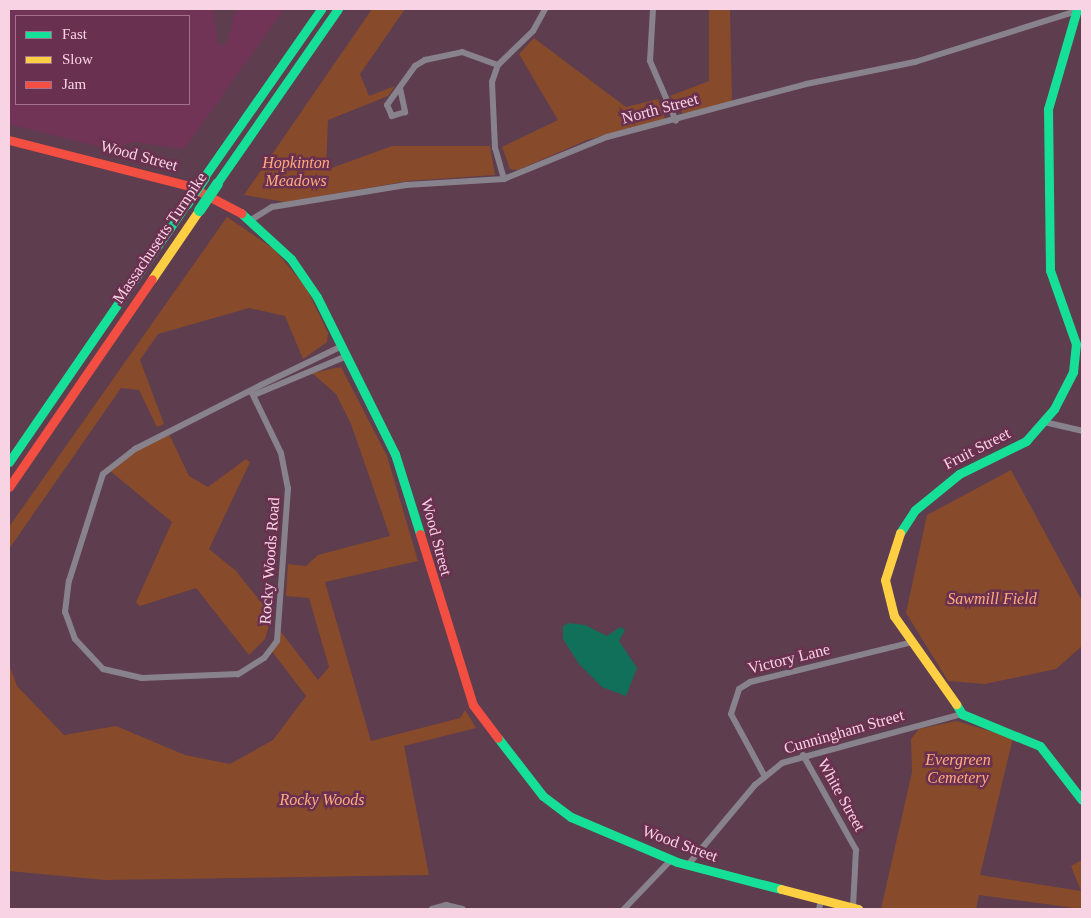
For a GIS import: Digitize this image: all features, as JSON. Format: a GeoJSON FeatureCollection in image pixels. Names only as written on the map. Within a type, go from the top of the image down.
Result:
{"type":"FeatureCollection","features":[{"type":"Feature","properties":{"kind":"main road","name":"Massachusetts Turnpike"},"geometry":{"type":"LineString","coordinates":[[9,462],[321,9]]}},
{"type":"Feature","properties":{"kind":"main road","name":"Massachusetts Turnpike"},"geometry":{"type":"LineString","coordinates":[[9,487],[338,9]]}},
{"type":"Feature","properties":{"kind":"main road","name":"Fruit Street"},"geometry":{"type":"LineString","coordinates":[[962,714],[894,616],[885,589],[889,554],[900,530],[936,491],[968,469],[1022,444],[1044,422],[1064,392],[1076,358],[1076,344],[1050,270],[1048,120],[1058,64],[1077,10]]}},
{"type":"Feature","properties":{"kind":"main road","name":"Wood Street"},"geometry":{"type":"LineString","coordinates":[[9,140],[189,186],[250,220],[298,268],[345,351],[400,466],[456,662],[478,715],[528,779],[561,811],[687,866],[820,905],[856,909]]}},
{"type":"Feature","properties":{"kind":"main road"},"geometry":{"type":"LineString","coordinates":[[9,450],[34,425]]}},
{"type":"Feature","properties":{"kind":"main road"},"geometry":{"type":"LineString","coordinates":[[962,714],[1040,746],[1082,800]]}},
{"type":"Feature","properties":{"kind":"street"},"geometry":{"type":"LineString","coordinates":[[504,179],[493,130],[492,82],[498,65],[533,31],[545,9]]}},
{"type":"Feature","properties":{"kind":"street"},"geometry":{"type":"LineString","coordinates":[[653,9],[650,61],[676,121]]}},
{"type":"Feature","properties":{"kind":"street","name":"North Street"},"geometry":{"type":"LineString","coordinates":[[250,220],[272,207],[406,185],[504,179],[578,146],[676,121],[806,84],[916,62],[1077,10]]}},
{"type":"Feature","properties":{"kind":"street"},"geometry":{"type":"LineString","coordinates":[[400,88],[415,66],[448,52],[476,54],[498,65]]}},
{"type":"Feature","properties":{"kind":"street","name":"Rocky Woods Road"},"geometry":{"type":"LineString","coordinates":[[252,393],[281,453],[288,488],[277,641],[264,658],[238,674],[142,678],[103,668],[75,639],[65,612],[65,595],[103,474],[122,457],[252,393],[345,351]]}},
{"type":"Feature","properties":{"kind":"street","name":"Rocky Woods Road"},"geometry":{"type":"LineString","coordinates":[[252,393],[345,351]]}},
{"type":"Feature","properties":{"kind":"street"},"geometry":{"type":"LineString","coordinates":[[1044,422],[1082,431]]}},
{"type":"Feature","properties":{"kind":"street","name":"Victory Lane"},"geometry":{"type":"LineString","coordinates":[[764,776],[731,714],[738,689],[750,682],[913,642]]}},
{"type":"Feature","properties":{"kind":"street","name":"Cunningham Street"},"geometry":{"type":"LineString","coordinates":[[687,866],[764,776],[803,755],[962,714]]}},
{"type":"Feature","properties":{"kind":"street","name":"White Street"},"geometry":{"type":"LineString","coordinates":[[803,755],[856,850],[856,909]]}},
{"type":"Feature","properties":{"kind":"street"},"geometry":{"type":"LineString","coordinates":[[624,909],[671,860]]}},
{"type":"Feature","properties":{"kind":"street"},"geometry":{"type":"LineString","coordinates":[[432,909],[446,905],[463,909]]}},
{"type":"Feature","properties":{"kind":"shaded area"},"geometry":{"type":"Polygon","coordinates":[[[9,9],[213,9],[218,46],[227,43],[236,9],[284,9],[184,149],[135,142],[109,149],[9,124],[9,9]]]}},
{"type":"Feature","properties":{"kind":"shaded area"},"geometry":{"type":"Polygon","coordinates":[[[569,623],[585,625],[607,636],[620,627],[625,630],[619,641],[637,668],[626,696],[602,687],[579,664],[563,639],[563,626],[569,623]]]}},
{"type":"Feature","properties":{"kind":"green space","name":"Hopkinton Meadows"},"geometry":{"type":"Polygon","coordinates":[[[372,9],[405,9],[360,74],[369,96],[395,86],[388,96],[328,120],[326,170],[392,146],[490,146],[495,175],[408,181],[286,202],[244,195],[372,9]]]}},
{"type":"Feature","properties":{"kind":"green space"},"geometry":{"type":"Polygon","coordinates":[[[709,9],[730,9],[732,102],[684,115],[670,96],[709,81],[709,9]]]}},
{"type":"Feature","properties":{"kind":"green space"},"geometry":{"type":"Polygon","coordinates":[[[534,38],[626,107],[658,99],[665,119],[587,140],[518,170],[510,169],[502,147],[558,120],[519,54],[534,38]]]}},
{"type":"Feature","properties":{"kind":"green space"},"geometry":{"type":"Polygon","coordinates":[[[227,217],[274,249],[306,287],[328,333],[327,342],[303,359],[285,316],[249,308],[158,334],[140,360],[164,424],[157,427],[139,390],[121,388],[9,549],[9,527],[227,217]]]}},
{"type":"Feature","properties":{"kind":"green space","name":"Rocky Woods"},"geometry":{"type":"Polygon","coordinates":[[[341,367],[387,456],[418,561],[325,582],[371,741],[460,718],[465,710],[476,728],[404,746],[429,875],[105,880],[9,871],[9,664],[17,686],[64,735],[116,726],[185,755],[230,764],[273,740],[306,696],[271,650],[281,632],[318,680],[329,667],[309,598],[286,596],[288,564],[306,566],[318,555],[390,536],[351,424],[336,394],[312,373],[341,367]]]}},
{"type":"Feature","properties":{"kind":"green space"},"geometry":{"type":"Polygon","coordinates":[[[169,434],[189,476],[208,487],[246,459],[250,462],[209,549],[236,571],[272,616],[265,639],[249,655],[196,588],[140,606],[136,602],[172,522],[109,470],[117,461],[169,434]]]}},
{"type":"Feature","properties":{"kind":"green space","name":"Sawmill Field"},"geometry":{"type":"Polygon","coordinates":[[[1011,470],[1082,601],[1082,646],[1056,669],[985,684],[948,681],[906,613],[927,515],[1011,470]]]}},
{"type":"Feature","properties":{"kind":"green space","name":"Evergreen Cemetery"},"geometry":{"type":"Polygon","coordinates":[[[956,721],[1013,738],[980,875],[1081,891],[1071,866],[1082,860],[1082,909],[979,895],[976,909],[881,909],[912,772],[911,739],[919,729],[956,721]]]}},
{"type":"Feature","properties":{"kind":"traffic: fast"},"geometry":{"type":"LineString","coordinates":[[204,177],[321,9]]}},
{"type":"Feature","properties":{"kind":"traffic: fast"},"geometry":{"type":"LineString","coordinates":[[217,183],[338,9]]}},
{"type":"Feature","properties":{"kind":"traffic: fast"},"geometry":{"type":"LineString","coordinates":[[900,533],[915,510],[959,474],[1026,441],[1054,409],[1073,372],[1076,344],[1050,270],[1048,109],[1077,9]]}},
{"type":"Feature","properties":{"kind":"traffic: fast"},"geometry":{"type":"LineString","coordinates":[[186,204],[204,177]]}},
{"type":"Feature","properties":{"kind":"traffic: fast"},"geometry":{"type":"LineString","coordinates":[[199,210],[217,183]]}},
{"type":"Feature","properties":{"kind":"traffic: fast"},"geometry":{"type":"LineString","coordinates":[[9,462],[186,204]]}},
{"type":"Feature","properties":{"kind":"traffic: fast"},"geometry":{"type":"LineString","coordinates":[[241,213],[291,259],[317,297],[395,454],[420,534]]}},
{"type":"Feature","properties":{"kind":"traffic: fast"},"geometry":{"type":"LineString","coordinates":[[956,704],[962,714],[1040,746],[1082,800]]}},
{"type":"Feature","properties":{"kind":"traffic: fast"},"geometry":{"type":"LineString","coordinates":[[498,738],[543,796],[571,817],[677,862],[781,889]]}},
{"type":"Feature","properties":{"kind":"traffic: slow"},"geometry":{"type":"LineString","coordinates":[[152,279],[199,210]]}},
{"type":"Feature","properties":{"kind":"traffic: slow"},"geometry":{"type":"LineString","coordinates":[[900,533],[885,580],[894,616],[956,704]]}},
{"type":"Feature","properties":{"kind":"traffic: slow"},"geometry":{"type":"LineString","coordinates":[[781,889],[858,909]]}},
{"type":"Feature","properties":{"kind":"traffic: jam"},"geometry":{"type":"LineString","coordinates":[[9,140],[189,186],[241,213]]}},
{"type":"Feature","properties":{"kind":"traffic: jam"},"geometry":{"type":"LineString","coordinates":[[9,487],[152,279]]}},
{"type":"Feature","properties":{"kind":"traffic: jam"},"geometry":{"type":"LineString","coordinates":[[420,534],[473,705],[498,738]]}}]}
